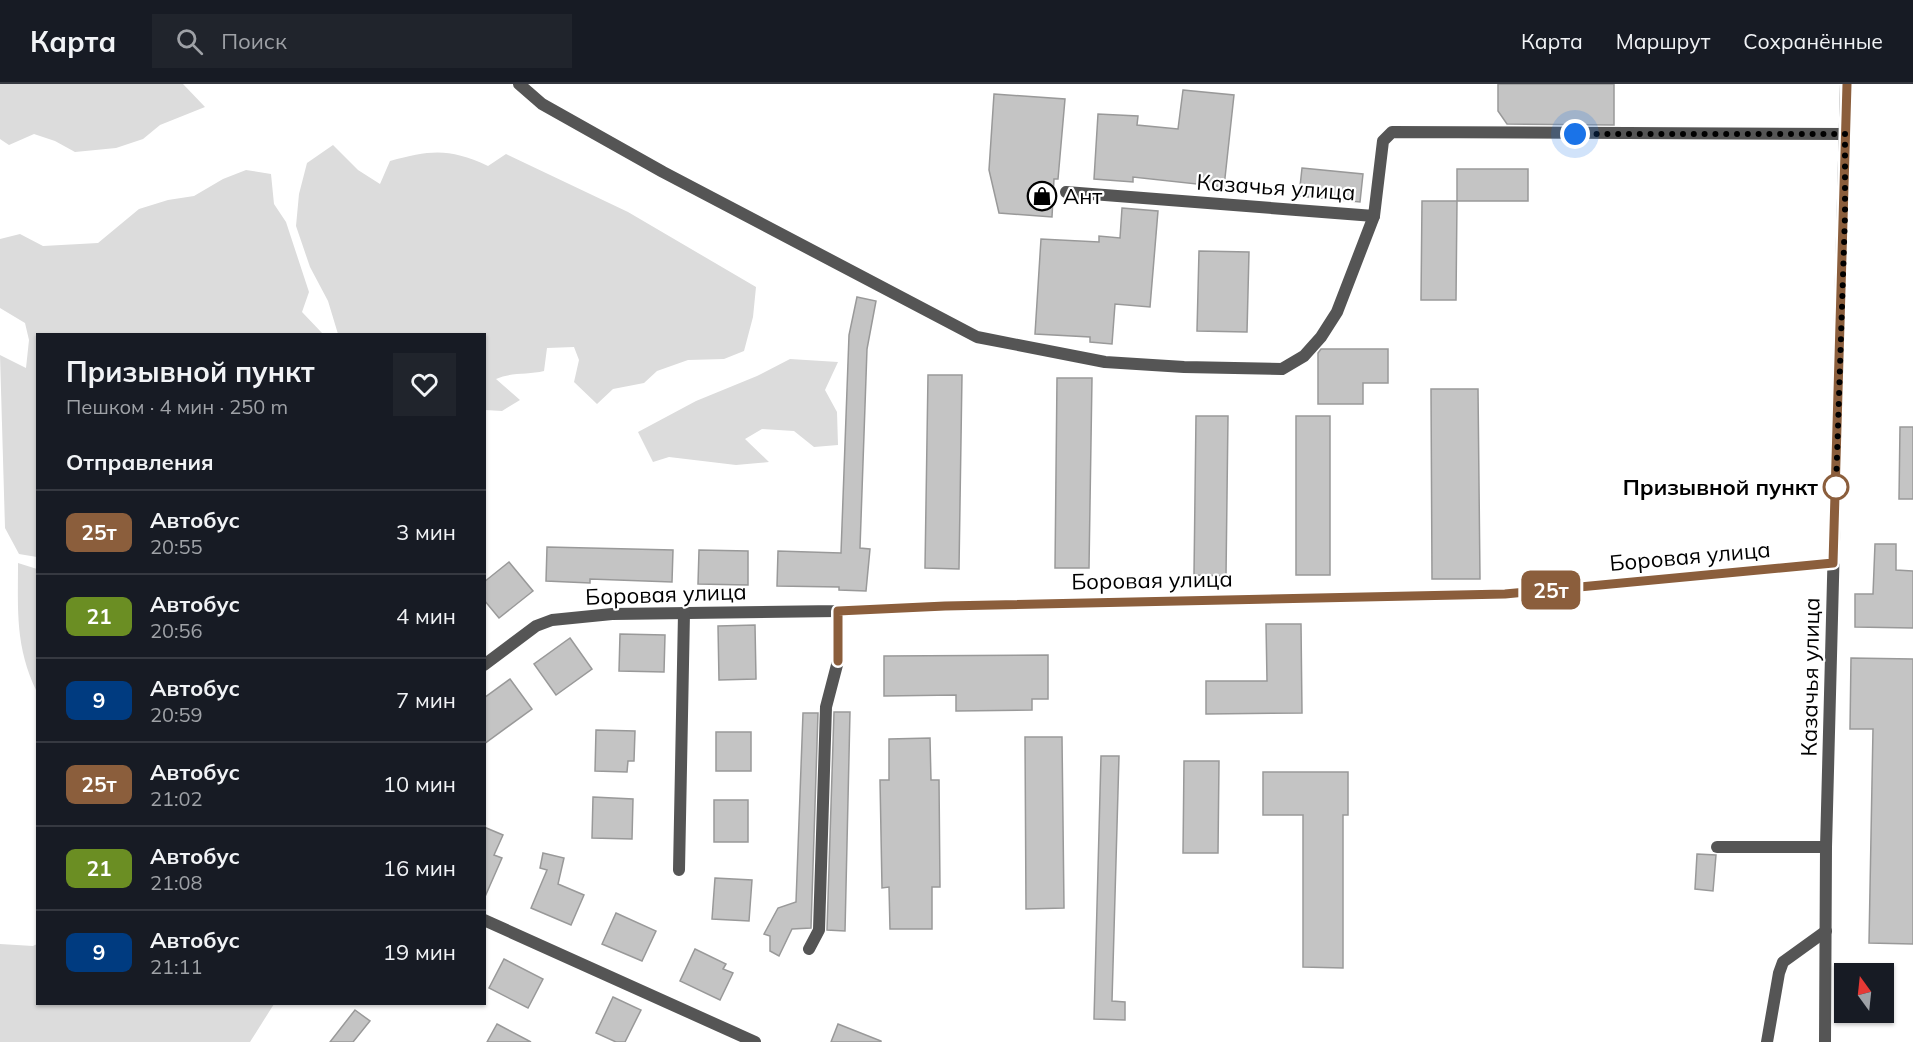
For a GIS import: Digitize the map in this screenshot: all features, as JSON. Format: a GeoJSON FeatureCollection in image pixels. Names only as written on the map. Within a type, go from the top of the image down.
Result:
{"type":"FeatureCollection","features":[{"type":"Feature","properties":{"kind":"street"},"geometry":{"type":"LineString","coordinates":[[519,84],[542,104],[663,172],[977,337],[1105,362],[1184,368],[1282,369],[1304,356],[1321,337],[1337,312],[1374,216]]}},
{"type":"Feature","properties":{"kind":"street","name":"Казачья улица"},"geometry":{"type":"LineString","coordinates":[[1825,1042],[1826,847],[1845,215],[1846,84]]}},
{"type":"Feature","properties":{"kind":"street","name":"Казачья улица"},"geometry":{"type":"LineString","coordinates":[[1066,192],[1374,216],[1383,141],[1392,132],[1845,134]]}},
{"type":"Feature","properties":{"kind":"street","name":"Боровая улица"},"geometry":{"type":"LineString","coordinates":[[486,664],[536,626],[552,620],[612,614],[838,611],[945,606],[1505,594],[1833,563]]}},
{"type":"Feature","properties":{"kind":"street"},"geometry":{"type":"LineString","coordinates":[[809,949],[819,930],[826,706],[838,661],[838,611]]}},
{"type":"Feature","properties":{"kind":"street"},"geometry":{"type":"LineString","coordinates":[[679,870],[684,613]]}},
{"type":"Feature","properties":{"kind":"street"},"geometry":{"type":"LineString","coordinates":[[1717,847],[1826,847]]}},
{"type":"Feature","properties":{"kind":"street"},"geometry":{"type":"LineString","coordinates":[[486,921],[755,1042]]}},
{"type":"Feature","properties":{"kind":"street"},"geometry":{"type":"LineString","coordinates":[[1767,1042],[1783,962],[1826,931]]}},
{"type":"Feature","properties":{"kind":"shaded area"},"geometry":{"type":"Polygon","coordinates":[[[0,84],[183,84],[205,107],[160,125],[143,139],[116,148],[75,152],[55,141],[34,134],[9,145],[0,139],[0,84]]]}},
{"type":"Feature","properties":{"kind":"shaded area"},"geometry":{"type":"Polygon","coordinates":[[[333,145],[358,170],[380,184],[390,161],[404,157],[429,153],[451,154],[488,166],[506,154],[628,212],[756,287],[753,317],[744,351],[724,359],[688,360],[657,371],[644,383],[613,389],[597,404],[574,382],[579,360],[574,347],[547,348],[544,371],[508,375],[496,379],[520,400],[502,411],[486,410],[486,333],[338,333],[328,301],[310,267],[296,226],[299,194],[307,163],[333,145]]]}},
{"type":"Feature","properties":{"kind":"shaded area"},"geometry":{"type":"Polygon","coordinates":[[[246,170],[271,174],[274,204],[286,222],[309,292],[302,312],[322,333],[36,333],[36,557],[19,554],[5,528],[0,355],[26,368],[29,340],[25,323],[0,308],[0,239],[20,234],[43,246],[98,243],[139,209],[168,200],[194,196],[223,179],[246,170]]]}},
{"type":"Feature","properties":{"kind":"shaded area"},"geometry":{"type":"Polygon","coordinates":[[[790,359],[838,362],[825,390],[837,412],[838,445],[814,447],[794,431],[762,429],[745,439],[769,462],[736,465],[669,457],[653,462],[638,432],[696,401],[757,376],[790,359]]]}},
{"type":"Feature","properties":{"kind":"shaded area"},"geometry":{"type":"Polygon","coordinates":[[[18,563],[36,569],[36,690],[21,644],[18,613],[18,563]]]}},
{"type":"Feature","properties":{"kind":"shaded area"},"geometry":{"type":"Polygon","coordinates":[[[0,944],[36,944],[36,1005],[273,1005],[250,1042],[0,1042],[0,944]]]}},
{"type":"Feature","properties":{"kind":"building"},"geometry":{"type":"Polygon","coordinates":[[[1498,84],[1614,84],[1614,125],[1507,124],[1498,111],[1498,84]]]}},
{"type":"Feature","properties":{"kind":"building"},"geometry":{"type":"Polygon","coordinates":[[[1183,90],[1234,95],[1224,187],[1133,177],[1133,182],[1094,179],[1098,114],[1138,116],[1137,125],[1178,129],[1183,90]]]}},
{"type":"Feature","properties":{"kind":"building"},"geometry":{"type":"Polygon","coordinates":[[[994,94],[1065,99],[1058,179],[1054,179],[1052,217],[999,213],[989,170],[994,94]]]}},
{"type":"Feature","properties":{"kind":"building"},"geometry":{"type":"Polygon","coordinates":[[[1302,168],[1363,174],[1360,202],[1299,196],[1302,168]]]}},
{"type":"Feature","properties":{"kind":"building"},"geometry":{"type":"Polygon","coordinates":[[[1457,169],[1528,169],[1528,201],[1457,201],[1457,169]]]}},
{"type":"Feature","properties":{"kind":"building"},"geometry":{"type":"Polygon","coordinates":[[[1422,201],[1457,201],[1456,300],[1421,300],[1422,201]]]}},
{"type":"Feature","properties":{"kind":"building"},"geometry":{"type":"Polygon","coordinates":[[[1122,208],[1158,211],[1150,307],[1115,304],[1112,344],[1090,342],[1090,337],[1035,334],[1041,239],[1099,242],[1099,236],[1120,238],[1122,208]]]}},
{"type":"Feature","properties":{"kind":"building"},"geometry":{"type":"Polygon","coordinates":[[[1199,251],[1249,252],[1247,332],[1197,331],[1199,251]]]}},
{"type":"Feature","properties":{"kind":"building"},"geometry":{"type":"Polygon","coordinates":[[[857,297],[876,301],[867,349],[860,548],[870,549],[866,591],[839,590],[839,587],[777,586],[778,551],[841,553],[849,335],[857,297]]]}},
{"type":"Feature","properties":{"kind":"building"},"geometry":{"type":"Polygon","coordinates":[[[1321,349],[1388,349],[1388,383],[1363,383],[1363,404],[1318,404],[1318,353],[1321,349]]]}},
{"type":"Feature","properties":{"kind":"building"},"geometry":{"type":"Polygon","coordinates":[[[928,375],[962,375],[959,569],[925,568],[928,375]]]}},
{"type":"Feature","properties":{"kind":"building"},"geometry":{"type":"Polygon","coordinates":[[[1057,378],[1092,378],[1089,568],[1055,568],[1057,378]]]}},
{"type":"Feature","properties":{"kind":"building"},"geometry":{"type":"Polygon","coordinates":[[[1431,389],[1478,389],[1480,579],[1432,579],[1431,389]]]}},
{"type":"Feature","properties":{"kind":"building"},"geometry":{"type":"Polygon","coordinates":[[[1196,416],[1228,416],[1226,576],[1194,575],[1196,416]]]}},
{"type":"Feature","properties":{"kind":"building"},"geometry":{"type":"Polygon","coordinates":[[[1296,416],[1330,416],[1330,575],[1296,575],[1296,416]]]}},
{"type":"Feature","properties":{"kind":"building"},"geometry":{"type":"Polygon","coordinates":[[[1900,427],[1913,427],[1913,499],[1899,499],[1900,427]]]}},
{"type":"Feature","properties":{"kind":"building"},"geometry":{"type":"Polygon","coordinates":[[[1875,544],[1896,544],[1896,570],[1913,571],[1913,628],[1855,627],[1855,594],[1873,594],[1875,544]]]}},
{"type":"Feature","properties":{"kind":"building"},"geometry":{"type":"Polygon","coordinates":[[[547,547],[673,550],[672,582],[590,579],[590,583],[546,581],[547,547]]]}},
{"type":"Feature","properties":{"kind":"building"},"geometry":{"type":"Polygon","coordinates":[[[699,550],[748,551],[748,585],[698,584],[699,550]]]}},
{"type":"Feature","properties":{"kind":"building"},"geometry":{"type":"Polygon","coordinates":[[[509,562],[533,591],[499,618],[486,602],[486,580],[509,562]]]}},
{"type":"Feature","properties":{"kind":"building"},"geometry":{"type":"Polygon","coordinates":[[[1266,624],[1301,624],[1302,713],[1206,714],[1206,681],[1267,681],[1266,624]]]}},
{"type":"Feature","properties":{"kind":"building"},"geometry":{"type":"Polygon","coordinates":[[[755,625],[756,679],[719,680],[718,626],[755,625]]]}},
{"type":"Feature","properties":{"kind":"building"},"geometry":{"type":"Polygon","coordinates":[[[620,634],[665,635],[664,672],[619,671],[620,634]]]}},
{"type":"Feature","properties":{"kind":"building"},"geometry":{"type":"Polygon","coordinates":[[[570,638],[592,669],[556,695],[534,664],[570,638]]]}},
{"type":"Feature","properties":{"kind":"building"},"geometry":{"type":"Polygon","coordinates":[[[1048,655],[1048,699],[1032,699],[1032,710],[956,711],[956,695],[884,696],[884,656],[1048,655]]]}},
{"type":"Feature","properties":{"kind":"building"},"geometry":{"type":"Polygon","coordinates":[[[1851,658],[1913,659],[1913,944],[1869,943],[1873,729],[1850,729],[1851,658]]]}},
{"type":"Feature","properties":{"kind":"building"},"geometry":{"type":"Polygon","coordinates":[[[510,679],[532,709],[486,743],[486,697],[510,679]]]}},
{"type":"Feature","properties":{"kind":"building"},"geometry":{"type":"Polygon","coordinates":[[[834,712],[850,712],[845,931],[827,930],[834,712]]]}},
{"type":"Feature","properties":{"kind":"building"},"geometry":{"type":"Polygon","coordinates":[[[803,713],[818,713],[811,928],[792,929],[779,956],[770,951],[770,936],[764,934],[778,908],[796,902],[803,713]]]}},
{"type":"Feature","properties":{"kind":"building"},"geometry":{"type":"Polygon","coordinates":[[[596,730],[635,731],[634,761],[628,761],[627,772],[595,771],[596,730]]]}},
{"type":"Feature","properties":{"kind":"building"},"geometry":{"type":"Polygon","coordinates":[[[716,732],[751,732],[751,771],[716,771],[716,732]]]}},
{"type":"Feature","properties":{"kind":"building"},"geometry":{"type":"Polygon","coordinates":[[[1025,737],[1062,737],[1064,908],[1026,909],[1025,737]]]}},
{"type":"Feature","properties":{"kind":"building"},"geometry":{"type":"Polygon","coordinates":[[[930,738],[931,780],[939,780],[940,887],[932,887],[932,929],[890,929],[889,887],[882,888],[880,780],[889,780],[889,739],[930,738]]]}},
{"type":"Feature","properties":{"kind":"building"},"geometry":{"type":"Polygon","coordinates":[[[1101,756],[1119,756],[1112,1001],[1125,1002],[1125,1020],[1094,1019],[1101,756]]]}},
{"type":"Feature","properties":{"kind":"building"},"geometry":{"type":"Polygon","coordinates":[[[1184,761],[1219,761],[1218,853],[1183,853],[1184,761]]]}},
{"type":"Feature","properties":{"kind":"building"},"geometry":{"type":"Polygon","coordinates":[[[1263,772],[1348,772],[1348,815],[1343,815],[1343,968],[1303,967],[1303,815],[1263,815],[1263,772]]]}},
{"type":"Feature","properties":{"kind":"building"},"geometry":{"type":"Polygon","coordinates":[[[593,797],[633,799],[632,839],[592,838],[593,797]]]}},
{"type":"Feature","properties":{"kind":"building"},"geometry":{"type":"Polygon","coordinates":[[[714,800],[748,800],[748,842],[714,842],[714,800]]]}},
{"type":"Feature","properties":{"kind":"building"},"geometry":{"type":"Polygon","coordinates":[[[486,828],[503,835],[494,855],[502,858],[486,894],[486,828]]]}},
{"type":"Feature","properties":{"kind":"building"},"geometry":{"type":"Polygon","coordinates":[[[543,853],[564,858],[558,884],[584,895],[571,925],[531,908],[547,870],[540,868],[543,853]]]}},
{"type":"Feature","properties":{"kind":"building"},"geometry":{"type":"Polygon","coordinates":[[[1697,854],[1716,855],[1713,891],[1695,889],[1697,854]]]}},
{"type":"Feature","properties":{"kind":"building"},"geometry":{"type":"Polygon","coordinates":[[[715,878],[752,880],[749,921],[712,919],[715,878]]]}},
{"type":"Feature","properties":{"kind":"building"},"geometry":{"type":"Polygon","coordinates":[[[616,913],[656,931],[642,961],[602,944],[616,913]]]}},
{"type":"Feature","properties":{"kind":"building"},"geometry":{"type":"Polygon","coordinates":[[[695,949],[726,964],[723,969],[733,973],[720,1000],[680,981],[695,949]]]}},
{"type":"Feature","properties":{"kind":"building"},"geometry":{"type":"Polygon","coordinates":[[[504,959],[543,979],[528,1008],[489,988],[504,959]]]}},
{"type":"Feature","properties":{"kind":"building"},"geometry":{"type":"Polygon","coordinates":[[[613,997],[641,1010],[625,1042],[616,1042],[596,1033],[613,997]]]}},
{"type":"Feature","properties":{"kind":"building"},"geometry":{"type":"Polygon","coordinates":[[[355,1010],[370,1021],[353,1042],[330,1042],[355,1010]]]}},
{"type":"Feature","properties":{"kind":"building"},"geometry":{"type":"Polygon","coordinates":[[[497,1024],[531,1042],[487,1042],[497,1024]]]}},
{"type":"Feature","properties":{"kind":"building"},"geometry":{"type":"Polygon","coordinates":[[[838,1024],[881,1041],[881,1042],[831,1042],[838,1024]]]}},
{"type":"Feature","properties":{"kind":"bus line","name":"25т"},"geometry":{"type":"LineString","coordinates":[[838,661],[838,611],[945,606],[1505,594],[1833,563],[1845,215],[1847,84]]}},
{"type":"Feature","properties":{"kind":"place","name":"Ант"},"geometry":{"type":"Point","coordinates":[1042,196]}},
{"type":"Feature","properties":{"kind":"place","name":"Призывной пункт"},"geometry":{"type":"Point","coordinates":[1836,487]}},
{"type":"Feature","properties":{"kind":"route"},"geometry":{"type":"LineString","coordinates":[[1575,134],[1845,134],[1845,215],[1836,487]]}}]}
